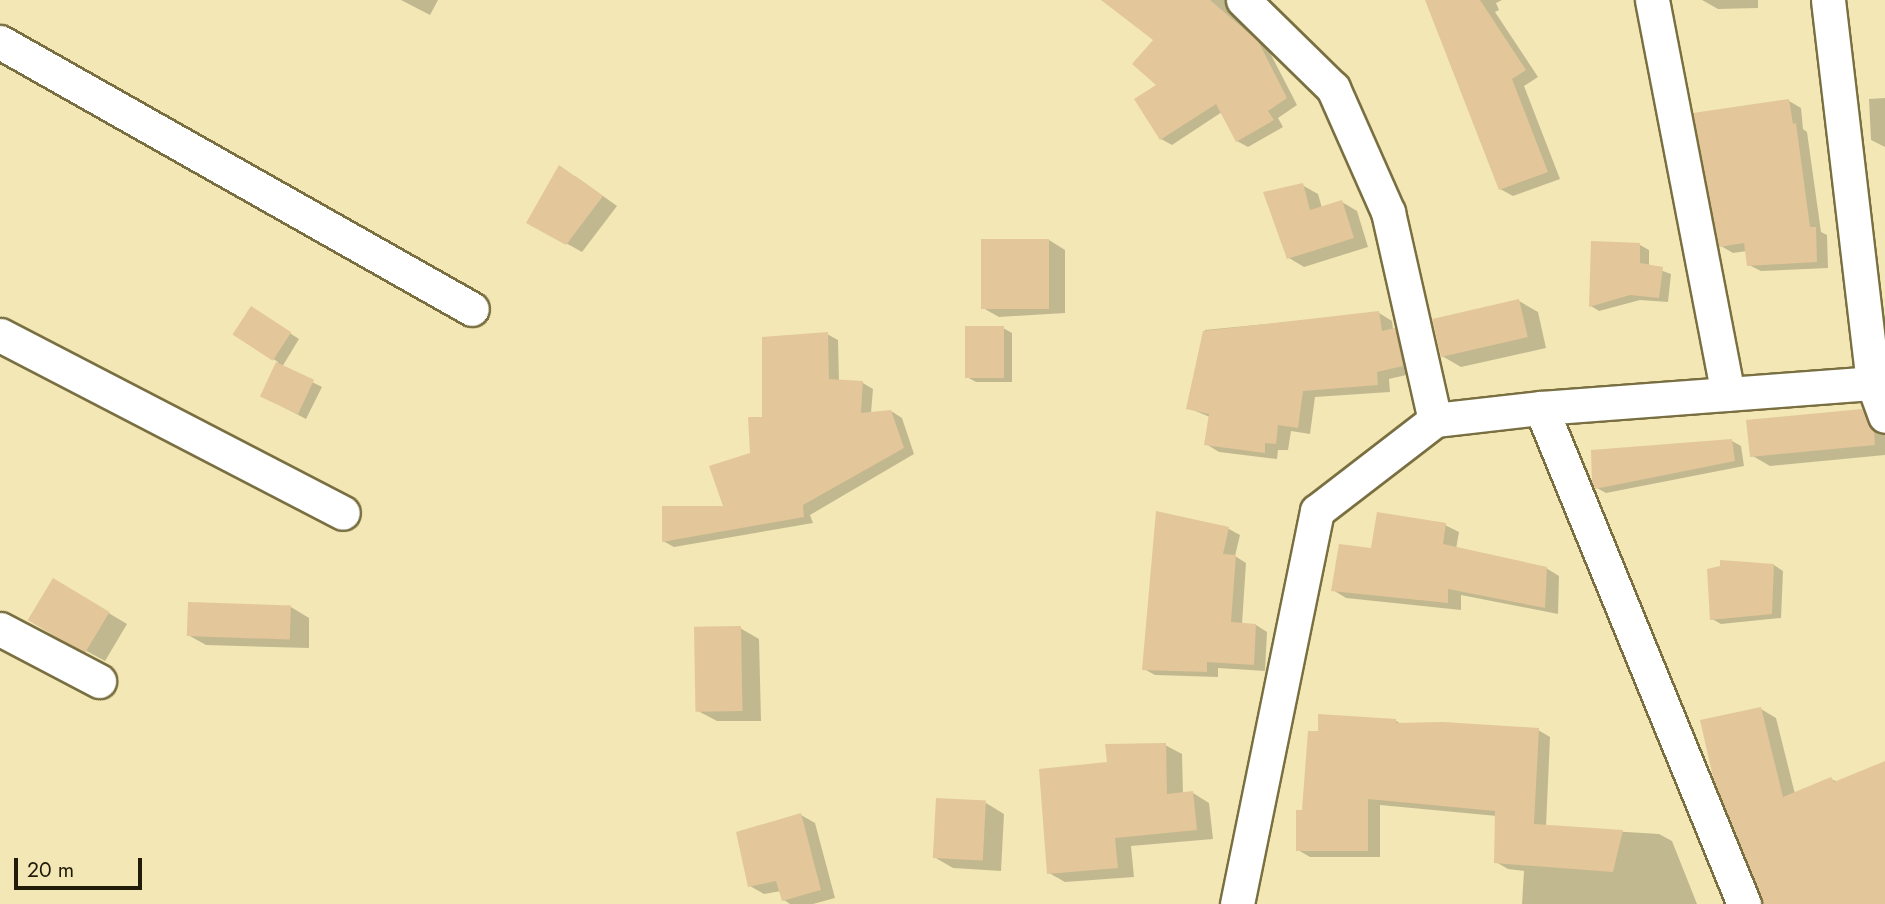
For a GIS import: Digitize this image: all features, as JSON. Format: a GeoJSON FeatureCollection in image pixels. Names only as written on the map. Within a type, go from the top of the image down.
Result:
{"type":"FeatureCollection","features":[{"type":"Feature","properties":{"kind":"street"},"geometry":{"type":"LineString","coordinates":[[1243,0],[1333,88],[1388,212],[1435,420]]}},
{"type":"Feature","properties":{"kind":"street"},"geometry":{"type":"LineString","coordinates":[[1652,0],[1728,394]]}},
{"type":"Feature","properties":{"kind":"street"},"geometry":{"type":"LineString","coordinates":[[1828,0],[1885,416]]}},
{"type":"Feature","properties":{"kind":"street"},"geometry":{"type":"LineString","coordinates":[[0,43],[472,309]]}},
{"type":"Feature","properties":{"kind":"street"},"geometry":{"type":"LineString","coordinates":[[0,335],[343,513]]}},
{"type":"Feature","properties":{"kind":"street"},"geometry":{"type":"LineString","coordinates":[[1237,904],[1317,511],[1435,420],[1541,408],[1879,382]]}},
{"type":"Feature","properties":{"kind":"street"},"geometry":{"type":"LineString","coordinates":[[1541,408],[1744,904]]}},
{"type":"Feature","properties":{"kind":"street"},"geometry":{"type":"LineString","coordinates":[[0,629],[99,681]]}},
{"type":"Feature","properties":{"kind":"building"},"geometry":{"type":"Polygon","coordinates":[[[1101,0],[1210,0],[1258,41],[1287,98],[1268,111],[1274,120],[1236,142],[1216,104],[1160,140],[1134,99],[1156,85],[1132,64],[1153,40],[1101,0]]]}},
{"type":"Feature","properties":{"kind":"building"},"geometry":{"type":"Polygon","coordinates":[[[1425,0],[1480,0],[1526,70],[1512,79],[1548,172],[1499,190],[1425,0]]]}},
{"type":"Feature","properties":{"kind":"building"},"geometry":{"type":"Polygon","coordinates":[[[1789,99],[1793,124],[1796,123],[1810,227],[1816,227],[1817,262],[1747,266],[1744,243],[1719,247],[1693,113],[1789,99]]]}},
{"type":"Feature","properties":{"kind":"building"},"geometry":{"type":"Polygon","coordinates":[[[559,165],[603,196],[566,245],[526,223],[559,165]]]}},
{"type":"Feature","properties":{"kind":"building"},"geometry":{"type":"Polygon","coordinates":[[[1303,183],[1310,210],[1342,200],[1354,238],[1287,259],[1263,192],[1303,183]]]}},
{"type":"Feature","properties":{"kind":"building"},"geometry":{"type":"Polygon","coordinates":[[[981,239],[1049,239],[1049,309],[981,309],[981,239]]]}},
{"type":"Feature","properties":{"kind":"building"},"geometry":{"type":"Polygon","coordinates":[[[1591,241],[1640,243],[1640,263],[1663,267],[1659,298],[1630,295],[1589,307],[1591,241]]]}},
{"type":"Feature","properties":{"kind":"building"},"geometry":{"type":"Polygon","coordinates":[[[1519,299],[1528,337],[1441,357],[1432,319],[1519,299]]]}},
{"type":"Feature","properties":{"kind":"building"},"geometry":{"type":"Polygon","coordinates":[[[251,306],[291,332],[273,361],[232,335],[251,306]]]}},
{"type":"Feature","properties":{"kind":"building"},"geometry":{"type":"Polygon","coordinates":[[[1379,311],[1382,331],[1395,328],[1403,366],[1377,372],[1378,385],[1303,391],[1298,428],[1278,425],[1276,444],[1265,443],[1265,453],[1204,445],[1209,414],[1186,409],[1203,331],[1379,311]]]}},
{"type":"Feature","properties":{"kind":"building"},"geometry":{"type":"Polygon","coordinates":[[[965,326],[1004,326],[1004,378],[965,378],[965,326]]]}},
{"type":"Feature","properties":{"kind":"building"},"geometry":{"type":"Polygon","coordinates":[[[828,332],[829,379],[863,381],[861,413],[891,410],[904,448],[803,505],[804,517],[662,542],[662,506],[723,506],[709,466],[750,453],[748,417],[762,417],[762,337],[828,332]]]}},
{"type":"Feature","properties":{"kind":"building"},"geometry":{"type":"Polygon","coordinates":[[[276,362],[314,380],[298,414],[260,396],[276,362]]]}},
{"type":"Feature","properties":{"kind":"building"},"geometry":{"type":"Polygon","coordinates":[[[1862,409],[1874,431],[1875,445],[1750,457],[1746,420],[1862,409]]]}},
{"type":"Feature","properties":{"kind":"building"},"geometry":{"type":"Polygon","coordinates":[[[1732,439],[1735,461],[1595,489],[1592,483],[1591,450],[1732,439]]]}},
{"type":"Feature","properties":{"kind":"building"},"geometry":{"type":"Polygon","coordinates":[[[1156,511],[1229,527],[1223,554],[1236,555],[1231,622],[1256,624],[1254,665],[1207,662],[1207,672],[1142,670],[1156,511]]]}},
{"type":"Feature","properties":{"kind":"building"},"geometry":{"type":"Polygon","coordinates":[[[1377,512],[1446,523],[1443,544],[1547,567],[1545,608],[1448,589],[1448,603],[1331,591],[1339,544],[1371,548],[1377,512]]]}},
{"type":"Feature","properties":{"kind":"building"},"geometry":{"type":"Polygon","coordinates":[[[1720,560],[1774,564],[1772,614],[1710,620],[1707,569],[1720,566],[1720,560]]]}},
{"type":"Feature","properties":{"kind":"building"},"geometry":{"type":"Polygon","coordinates":[[[53,578],[110,612],[84,654],[28,620],[53,578]]]}},
{"type":"Feature","properties":{"kind":"building"},"geometry":{"type":"Polygon","coordinates":[[[188,602],[291,606],[290,640],[187,636],[188,602]]]}},
{"type":"Feature","properties":{"kind":"building"},"geometry":{"type":"Polygon","coordinates":[[[741,626],[742,711],[695,712],[694,627],[741,626]]]}},
{"type":"Feature","properties":{"kind":"building"},"geometry":{"type":"Polygon","coordinates":[[[1761,707],[1783,797],[1831,777],[1834,782],[1885,761],[1885,904],[1763,904],[1713,777],[1700,720],[1761,707]]]}},
{"type":"Feature","properties":{"kind":"building"},"geometry":{"type":"Polygon","coordinates":[[[1318,714],[1396,719],[1396,723],[1443,722],[1539,728],[1534,824],[1623,830],[1613,872],[1494,863],[1495,811],[1368,799],[1368,851],[1296,851],[1296,810],[1302,810],[1308,731],[1318,731],[1318,714]]]}},
{"type":"Feature","properties":{"kind":"building"},"geometry":{"type":"Polygon","coordinates":[[[1166,743],[1167,794],[1193,791],[1197,830],[1115,838],[1118,868],[1047,874],[1039,769],[1107,762],[1105,744],[1166,743]]]}},
{"type":"Feature","properties":{"kind":"building"},"geometry":{"type":"Polygon","coordinates":[[[936,798],[986,801],[983,861],[933,858],[936,798]]]}},
{"type":"Feature","properties":{"kind":"building"},"geometry":{"type":"Polygon","coordinates":[[[801,813],[821,890],[782,901],[776,881],[748,887],[736,832],[801,813]]]}}]}
